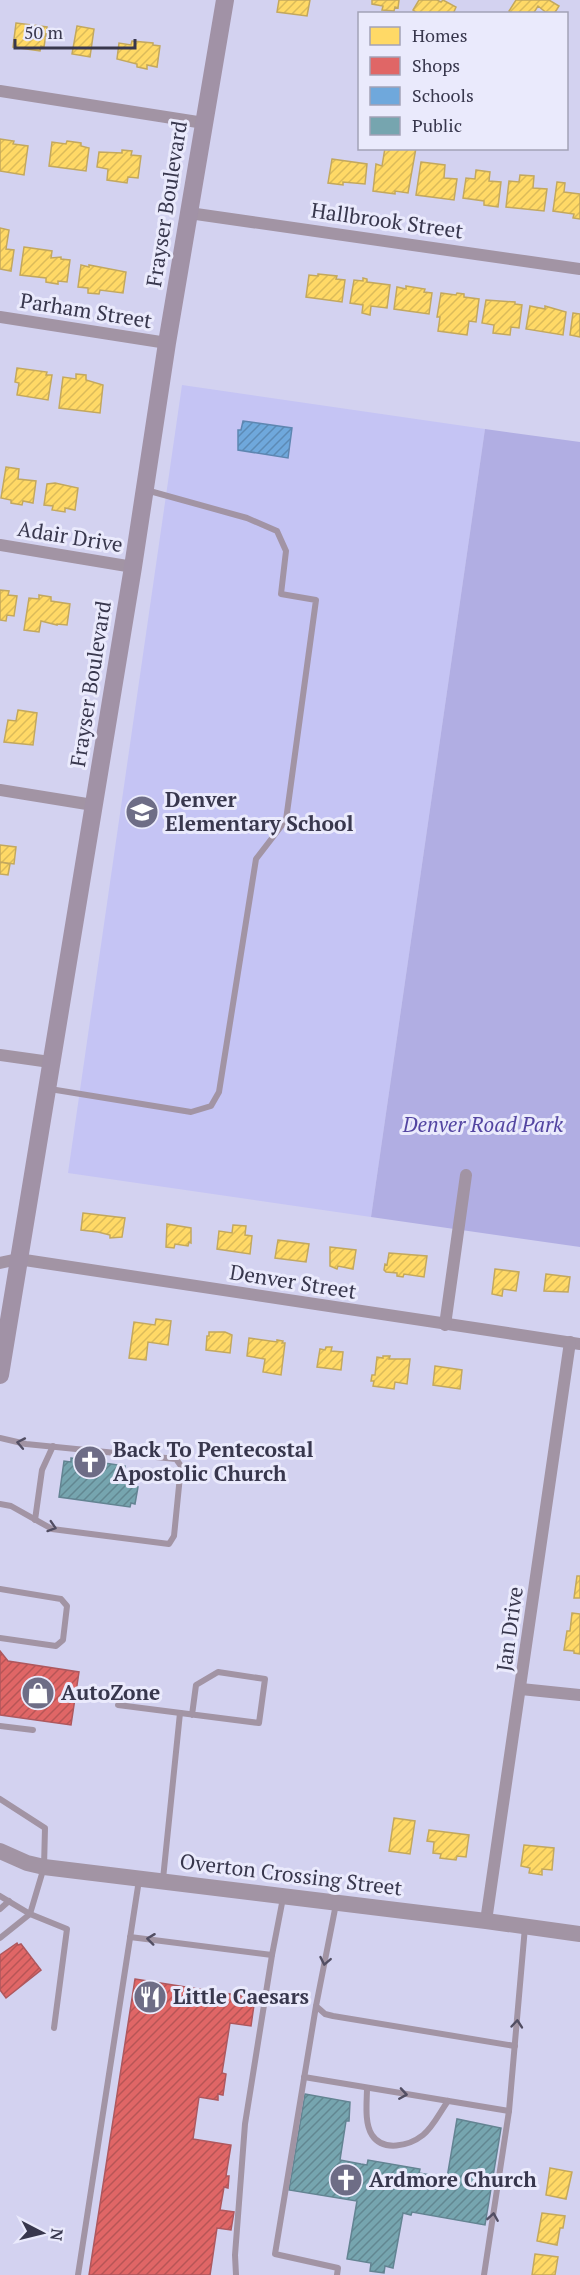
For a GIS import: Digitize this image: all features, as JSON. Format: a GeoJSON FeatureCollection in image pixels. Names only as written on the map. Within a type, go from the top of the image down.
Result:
{"type":"FeatureCollection","features":[{"type":"Feature","properties":{"kind":"main road","name":"Frayser Boulevard"},"geometry":{"type":"LineString","coordinates":[[0,1375],[133,567],[167,343],[225,0]]}},
{"type":"Feature","properties":{"kind":"street"},"geometry":{"type":"LineString","coordinates":[[0,91],[204,123]]}},
{"type":"Feature","properties":{"kind":"street","name":"Hallbrook Street"},"geometry":{"type":"LineString","coordinates":[[189,213],[580,269]]}},
{"type":"Feature","properties":{"kind":"street","name":"Parham Street"},"geometry":{"type":"LineString","coordinates":[[0,317],[167,343]]}},
{"type":"Feature","properties":{"kind":"street","name":"Adair Drive"},"geometry":{"type":"LineString","coordinates":[[0,545],[133,567]]}},
{"type":"Feature","properties":{"kind":"street"},"geometry":{"type":"LineString","coordinates":[[0,790],[93,805]]}},
{"type":"Feature","properties":{"kind":"street"},"geometry":{"type":"LineString","coordinates":[[0,1055],[50,1062]]}},
{"type":"Feature","properties":{"kind":"street"},"geometry":{"type":"LineString","coordinates":[[445,1325],[466,1175]]}},
{"type":"Feature","properties":{"kind":"street","name":"Denver Street"},"geometry":{"type":"LineString","coordinates":[[0,1263],[18,1259],[575,1343]]}},
{"type":"Feature","properties":{"kind":"street","name":"Jan Drive"},"geometry":{"type":"LineString","coordinates":[[486,1921],[575,1343]]}},
{"type":"Feature","properties":{"kind":"street"},"geometry":{"type":"LineString","coordinates":[[521,1689],[580,1695]]}},
{"type":"Feature","properties":{"kind":"street","name":"Overton Crossing Street"},"geometry":{"type":"LineString","coordinates":[[0,1851],[27,1863],[44,1867],[580,1934]]}},
{"type":"Feature","properties":{"kind":"lane"},"geometry":{"type":"LineString","coordinates":[[46,1089],[192,1112],[211,1106],[219,1092],[256,859],[286,820],[316,600],[280,594],[286,551],[277,531],[247,518],[144,490]]}},
{"type":"Feature","properties":{"kind":"lane"},"geometry":{"type":"LineString","coordinates":[[0,1438],[26,1444],[176,1459],[181,1466],[174,1536],[169,1544],[52,1529],[11,1506],[0,1504]]}},
{"type":"Feature","properties":{"kind":"lane"},"geometry":{"type":"LineString","coordinates":[[34,1520],[42,1470],[53,1446]]}},
{"type":"Feature","properties":{"kind":"lane"},"geometry":{"type":"LineString","coordinates":[[0,1589],[61,1599],[67,1606],[63,1640],[56,1646],[0,1638]]}},
{"type":"Feature","properties":{"kind":"lane"},"geometry":{"type":"LineString","coordinates":[[118,1705],[259,1723],[265,1679],[218,1672],[196,1685],[192,1714]]}},
{"type":"Feature","properties":{"kind":"lane"},"geometry":{"type":"LineString","coordinates":[[162,1882],[180,1713]]}},
{"type":"Feature","properties":{"kind":"lane"},"geometry":{"type":"LineString","coordinates":[[0,1726],[33,1730]]}},
{"type":"Feature","properties":{"kind":"lane"},"geometry":{"type":"LineString","coordinates":[[0,1799],[45,1828],[44,1867],[30,1914],[0,1938]]}},
{"type":"Feature","properties":{"kind":"lane"},"geometry":{"type":"LineString","coordinates":[[78,2275],[139,1880]]}},
{"type":"Feature","properties":{"kind":"lane"},"geometry":{"type":"LineString","coordinates":[[0,1896],[30,1914],[67,1929],[54,2028]]}},
{"type":"Feature","properties":{"kind":"lane"},"geometry":{"type":"LineString","coordinates":[[236,2275],[235,2255],[245,2124],[272,1955],[284,1897]]}},
{"type":"Feature","properties":{"kind":"lane"},"geometry":{"type":"LineString","coordinates":[[0,1909],[9,1901]]}},
{"type":"Feature","properties":{"kind":"lane"},"geometry":{"type":"LineString","coordinates":[[336,1904],[316,2006],[275,2254],[338,2268],[337,2275]]}},
{"type":"Feature","properties":{"kind":"lane"},"geometry":{"type":"LineString","coordinates":[[484,2275],[509,2111],[525,1927]]}},
{"type":"Feature","properties":{"kind":"lane"},"geometry":{"type":"LineString","coordinates":[[130,1937],[272,1955]]}},
{"type":"Feature","properties":{"kind":"lane"},"geometry":{"type":"LineString","coordinates":[[316,2006],[333,2016],[515,2046]]}},
{"type":"Feature","properties":{"kind":"lane"},"geometry":{"type":"LineString","coordinates":[[304,2077],[509,2111]]}},
{"type":"Feature","properties":{"kind":"lane"},"geometry":{"type":"LineString","coordinates":[[367,2088],[367,2116],[371,2134],[382,2143],[397,2146],[411,2144],[425,2134],[448,2101]]}},
{"type":"Feature","properties":{"kind":"shaded area"},"geometry":{"type":"Polygon","coordinates":[[[182,385],[485,429],[371,1217],[68,1173],[182,385]]]}},
{"type":"Feature","properties":{"kind":"green space","name":"Denver Road Park"},"geometry":{"type":"Polygon","coordinates":[[[485,429],[580,442],[580,1247],[371,1217],[485,429]]]}},
{"type":"Feature","properties":{"kind":"building: Homes"},"geometry":{"type":"Polygon","coordinates":[[[279,0],[310,0],[307,16],[277,12],[279,0]]]}},
{"type":"Feature","properties":{"kind":"building: Homes"},"geometry":{"type":"Polygon","coordinates":[[[372,0],[399,0],[398,8],[395,7],[394,11],[382,10],[383,6],[372,4],[372,0]]]}},
{"type":"Feature","properties":{"kind":"building: Homes"},"geometry":{"type":"Polygon","coordinates":[[[419,0],[441,2],[443,0],[456,7],[454,12],[416,12],[413,10],[419,0]]]}},
{"type":"Feature","properties":{"kind":"building: Homes"},"geometry":{"type":"Polygon","coordinates":[[[516,0],[549,0],[559,6],[555,12],[546,12],[538,6],[534,12],[509,11],[516,0]]]}},
{"type":"Feature","properties":{"kind":"building: Homes"},"geometry":{"type":"Polygon","coordinates":[[[16,23],[47,27],[44,47],[41,46],[40,51],[13,47],[16,23]]]}},
{"type":"Feature","properties":{"kind":"building: Homes"},"geometry":{"type":"Polygon","coordinates":[[[77,26],[94,29],[90,57],[72,54],[77,26]]]}},
{"type":"Feature","properties":{"kind":"building: Homes"},"geometry":{"type":"Polygon","coordinates":[[[132,41],[160,46],[157,67],[147,65],[147,69],[137,67],[137,64],[117,59],[119,43],[131,45],[132,41]]]}},
{"type":"Feature","properties":{"kind":"building: Homes"},"geometry":{"type":"Polygon","coordinates":[[[0,139],[28,146],[24,175],[0,171],[0,139]]]}},
{"type":"Feature","properties":{"kind":"building: Homes"},"geometry":{"type":"Polygon","coordinates":[[[67,141],[81,143],[81,146],[89,148],[86,171],[49,166],[52,142],[66,144],[67,141]]]}},
{"type":"Feature","properties":{"kind":"building: Homes"},"geometry":{"type":"Polygon","coordinates":[[[122,150],[132,151],[131,155],[141,156],[138,178],[128,177],[127,183],[107,180],[108,169],[97,167],[99,152],[122,153],[122,150]]]}},
{"type":"Feature","properties":{"kind":"building: Homes"},"geometry":{"type":"Polygon","coordinates":[[[385,150],[416,150],[408,193],[373,191],[376,164],[382,166],[385,150]]]}},
{"type":"Feature","properties":{"kind":"building: Homes"},"geometry":{"type":"Polygon","coordinates":[[[332,159],[367,164],[365,184],[328,183],[332,159]]]}},
{"type":"Feature","properties":{"kind":"building: Homes"},"geometry":{"type":"Polygon","coordinates":[[[421,162],[445,165],[444,178],[457,179],[454,200],[416,195],[421,162]]]}},
{"type":"Feature","properties":{"kind":"building: Homes"},"geometry":{"type":"Polygon","coordinates":[[[476,170],[490,172],[489,181],[501,182],[498,207],[484,205],[484,201],[463,198],[466,178],[475,179],[476,170]]]}},
{"type":"Feature","properties":{"kind":"building: Homes"},"geometry":{"type":"Polygon","coordinates":[[[520,175],[534,176],[533,188],[547,189],[544,211],[506,207],[509,181],[519,182],[520,175]]]}},
{"type":"Feature","properties":{"kind":"building: Homes"},"geometry":{"type":"Polygon","coordinates":[[[557,182],[565,183],[564,192],[580,194],[580,219],[573,218],[574,214],[553,211],[557,182]]]}},
{"type":"Feature","properties":{"kind":"building: Homes"},"geometry":{"type":"Polygon","coordinates":[[[0,228],[9,230],[6,249],[14,250],[11,271],[0,269],[0,228]]]}},
{"type":"Feature","properties":{"kind":"building: Homes"},"geometry":{"type":"Polygon","coordinates":[[[24,247],[52,251],[51,258],[61,257],[61,259],[70,260],[67,282],[58,281],[58,284],[46,282],[46,278],[20,275],[24,247]]]}},
{"type":"Feature","properties":{"kind":"building: Homes"},"geometry":{"type":"Polygon","coordinates":[[[81,265],[126,272],[123,293],[100,290],[99,294],[88,293],[88,288],[78,287],[81,265]]]}},
{"type":"Feature","properties":{"kind":"building: Homes"},"geometry":{"type":"Polygon","coordinates":[[[318,274],[337,276],[336,279],[345,280],[342,302],[306,297],[309,275],[318,276],[318,274]]]}},
{"type":"Feature","properties":{"kind":"building: Homes"},"geometry":{"type":"Polygon","coordinates":[[[363,278],[367,279],[367,282],[390,285],[387,308],[371,306],[370,315],[362,313],[363,305],[350,303],[354,280],[363,281],[363,278]]]}},
{"type":"Feature","properties":{"kind":"building: Homes"},"geometry":{"type":"Polygon","coordinates":[[[406,286],[425,289],[424,292],[432,293],[429,314],[394,309],[397,287],[406,289],[406,286]]]}},
{"type":"Feature","properties":{"kind":"building: Homes"},"geometry":{"type":"Polygon","coordinates":[[[441,293],[464,294],[464,297],[479,299],[476,322],[469,321],[467,335],[438,331],[440,317],[437,317],[441,293]]]}},
{"type":"Feature","properties":{"kind":"building: Homes"},"geometry":{"type":"Polygon","coordinates":[[[486,300],[515,302],[515,304],[522,305],[519,328],[511,327],[510,335],[493,333],[494,325],[482,323],[486,300]]]}},
{"type":"Feature","properties":{"kind":"building: Homes"},"geometry":{"type":"Polygon","coordinates":[[[530,306],[545,309],[545,306],[566,312],[563,335],[526,329],[530,306]]]}},
{"type":"Feature","properties":{"kind":"building: Homes"},"geometry":{"type":"Polygon","coordinates":[[[573,313],[580,314],[580,337],[570,335],[573,313]]]}},
{"type":"Feature","properties":{"kind":"building: Homes"},"geometry":{"type":"Polygon","coordinates":[[[17,368],[47,372],[46,375],[52,375],[48,400],[17,395],[19,383],[15,382],[17,368]]]}},
{"type":"Feature","properties":{"kind":"building: Homes"},"geometry":{"type":"Polygon","coordinates":[[[76,374],[86,375],[86,380],[103,385],[100,413],[59,408],[63,377],[76,379],[76,374]]]}},
{"type":"Feature","properties":{"kind":"building: Homes"},"geometry":{"type":"Polygon","coordinates":[[[6,467],[19,469],[18,479],[36,481],[33,503],[23,501],[22,505],[1,498],[6,467]]]}},
{"type":"Feature","properties":{"kind":"building: Homes"},"geometry":{"type":"Polygon","coordinates":[[[55,483],[78,488],[75,510],[65,508],[65,512],[52,510],[53,506],[44,505],[47,484],[55,483]]]}},
{"type":"Feature","properties":{"kind":"building: Homes"},"geometry":{"type":"Polygon","coordinates":[[[0,590],[9,591],[8,595],[17,596],[14,616],[7,615],[6,621],[0,620],[0,590]]]}},
{"type":"Feature","properties":{"kind":"building: Homes"},"geometry":{"type":"Polygon","coordinates":[[[39,595],[51,597],[51,601],[70,604],[67,625],[41,621],[39,632],[24,630],[29,598],[39,599],[39,595]]]}},
{"type":"Feature","properties":{"kind":"building: Homes"},"geometry":{"type":"Polygon","coordinates":[[[18,710],[37,713],[33,745],[4,742],[8,720],[16,721],[18,710]]]}},
{"type":"Feature","properties":{"kind":"building: Homes"},"geometry":{"type":"Polygon","coordinates":[[[0,845],[16,847],[14,864],[0,862],[0,845]]]}},
{"type":"Feature","properties":{"kind":"building: Homes"},"geometry":{"type":"Polygon","coordinates":[[[0,862],[10,864],[8,875],[0,874],[0,862]]]}},
{"type":"Feature","properties":{"kind":"building: Homes"},"geometry":{"type":"Polygon","coordinates":[[[83,1213],[125,1218],[122,1237],[110,1238],[110,1235],[81,1230],[83,1213]]]}},
{"type":"Feature","properties":{"kind":"building: Homes"},"geometry":{"type":"Polygon","coordinates":[[[167,1224],[191,1228],[191,1243],[189,1242],[188,1246],[175,1244],[174,1248],[166,1247],[167,1224]]]}},
{"type":"Feature","properties":{"kind":"building: Homes"},"geometry":{"type":"Polygon","coordinates":[[[233,1225],[246,1226],[245,1235],[252,1236],[250,1254],[217,1249],[219,1231],[232,1233],[233,1225]]]}},
{"type":"Feature","properties":{"kind":"building: Homes"},"geometry":{"type":"Polygon","coordinates":[[[278,1240],[309,1244],[306,1262],[275,1258],[278,1240]]]}},
{"type":"Feature","properties":{"kind":"building: Homes"},"geometry":{"type":"Polygon","coordinates":[[[330,1247],[356,1250],[353,1269],[338,1266],[337,1269],[330,1266],[330,1247]]]}},
{"type":"Feature","properties":{"kind":"building: Homes"},"geometry":{"type":"Polygon","coordinates":[[[389,1253],[427,1256],[424,1277],[404,1274],[403,1277],[397,1276],[397,1273],[386,1272],[384,1270],[389,1253]]]}},
{"type":"Feature","properties":{"kind":"building: Homes"},"geometry":{"type":"Polygon","coordinates":[[[495,1269],[519,1272],[516,1291],[503,1289],[502,1296],[492,1294],[495,1269]]]}},
{"type":"Feature","properties":{"kind":"building: Homes"},"geometry":{"type":"Polygon","coordinates":[[[546,1274],[570,1277],[568,1292],[544,1291],[546,1274]]]}},
{"type":"Feature","properties":{"kind":"building: Homes"},"geometry":{"type":"Polygon","coordinates":[[[156,1319],[171,1321],[168,1345],[148,1342],[146,1360],[129,1358],[134,1322],[155,1325],[156,1319]]]}},
{"type":"Feature","properties":{"kind":"building: Homes"},"geometry":{"type":"Polygon","coordinates":[[[209,1332],[225,1332],[232,1335],[230,1353],[206,1350],[209,1332]]]}},
{"type":"Feature","properties":{"kind":"building: Homes"},"geometry":{"type":"Polygon","coordinates":[[[249,1338],[277,1342],[277,1340],[285,1343],[281,1375],[263,1372],[265,1359],[247,1356],[249,1338]]]}},
{"type":"Feature","properties":{"kind":"building: Homes"},"geometry":{"type":"Polygon","coordinates":[[[326,1347],[332,1347],[331,1351],[343,1352],[341,1370],[317,1367],[320,1349],[325,1350],[326,1347]]]}},
{"type":"Feature","properties":{"kind":"building: Homes"},"geometry":{"type":"Polygon","coordinates":[[[383,1356],[390,1356],[389,1359],[410,1359],[407,1384],[395,1382],[394,1389],[373,1386],[374,1381],[371,1381],[372,1375],[375,1375],[377,1357],[383,1358],[383,1356]]]}},
{"type":"Feature","properties":{"kind":"building: Homes"},"geometry":{"type":"Polygon","coordinates":[[[435,1366],[462,1370],[460,1389],[433,1385],[435,1366]]]}},
{"type":"Feature","properties":{"kind":"building: Homes"},"geometry":{"type":"Polygon","coordinates":[[[577,1576],[580,1576],[580,1598],[574,1598],[577,1576]]]}},
{"type":"Feature","properties":{"kind":"building: Homes"},"geometry":{"type":"Polygon","coordinates":[[[572,1613],[580,1614],[580,1654],[564,1650],[567,1631],[570,1631],[572,1613]]]}},
{"type":"Feature","properties":{"kind":"building: Homes"},"geometry":{"type":"Polygon","coordinates":[[[394,1818],[415,1821],[410,1854],[389,1851],[394,1818]]]}},
{"type":"Feature","properties":{"kind":"building: Homes"},"geometry":{"type":"Polygon","coordinates":[[[429,1830],[469,1835],[466,1857],[457,1856],[456,1860],[440,1858],[441,1854],[433,1853],[434,1842],[427,1841],[429,1830]]]}},
{"type":"Feature","properties":{"kind":"building: Homes"},"geometry":{"type":"Polygon","coordinates":[[[524,1845],[554,1848],[552,1870],[542,1869],[542,1875],[529,1873],[530,1868],[521,1866],[524,1845]]]}},
{"type":"Feature","properties":{"kind":"building: Homes"},"geometry":{"type":"Polygon","coordinates":[[[550,2168],[572,2172],[566,2199],[546,2195],[550,2168]]]}},
{"type":"Feature","properties":{"kind":"building: Homes"},"geometry":{"type":"Polygon","coordinates":[[[542,2213],[565,2216],[557,2245],[537,2241],[542,2213]]]}},
{"type":"Feature","properties":{"kind":"building: Homes"},"geometry":{"type":"Polygon","coordinates":[[[535,2254],[558,2257],[555,2275],[532,2275],[535,2254]]]}},
{"type":"Feature","properties":{"kind":"building: Shops","name":"AutoZone"},"geometry":{"type":"Polygon","coordinates":[[[0,1651],[8,1661],[79,1672],[71,1725],[0,1715],[0,1651]]]}},
{"type":"Feature","properties":{"kind":"building: Shops"},"geometry":{"type":"Polygon","coordinates":[[[17,1943],[21,1944],[41,1970],[6,1998],[0,1990],[0,1955],[17,1943]]]}},
{"type":"Feature","properties":{"kind":"building: Shops"},"geometry":{"type":"Polygon","coordinates":[[[135,1979],[255,1998],[251,2026],[230,2023],[222,2073],[226,2074],[223,2095],[218,2094],[218,2100],[199,2097],[193,2139],[231,2145],[226,2176],[229,2176],[228,2188],[224,2187],[220,2210],[234,2212],[231,2230],[217,2228],[210,2275],[89,2275],[135,1979]]]}},
{"type":"Feature","properties":{"kind":"building: Schools"},"geometry":{"type":"Polygon","coordinates":[[[243,421],[292,428],[288,458],[238,450],[238,430],[241,430],[243,421]]]}},
{"type":"Feature","properties":{"kind":"building: Public"},"geometry":{"type":"Polygon","coordinates":[[[71,1458],[125,1466],[124,1470],[135,1472],[131,1486],[138,1487],[135,1504],[131,1503],[130,1507],[59,1497],[64,1461],[71,1462],[71,1458]]]}},
{"type":"Feature","properties":{"kind":"building: Public"},"geometry":{"type":"Polygon","coordinates":[[[305,2094],[350,2102],[349,2121],[346,2121],[340,2160],[361,2164],[367,2165],[368,2160],[420,2169],[419,2173],[447,2178],[457,2119],[501,2128],[485,2225],[412,2212],[411,2215],[403,2213],[393,2268],[385,2266],[384,2273],[370,2271],[371,2263],[347,2259],[357,2201],[289,2190],[305,2094]]]}},
{"type":"Feature","properties":{"kind":"place","name":"Denver Elementary School"},"geometry":{"type":"Point","coordinates":[142,812]}},
{"type":"Feature","properties":{"kind":"place","name":"Back To Pentecostal Apostolic Church"},"geometry":{"type":"Point","coordinates":[90,1462]}},
{"type":"Feature","properties":{"kind":"place","name":"AutoZone"},"geometry":{"type":"Point","coordinates":[38,1693]}},
{"type":"Feature","properties":{"kind":"place","name":"Little Caesars"},"geometry":{"type":"Point","coordinates":[150,1997]}},
{"type":"Feature","properties":{"kind":"place","name":"Ardmore Church"},"geometry":{"type":"Point","coordinates":[346,2180]}}]}
